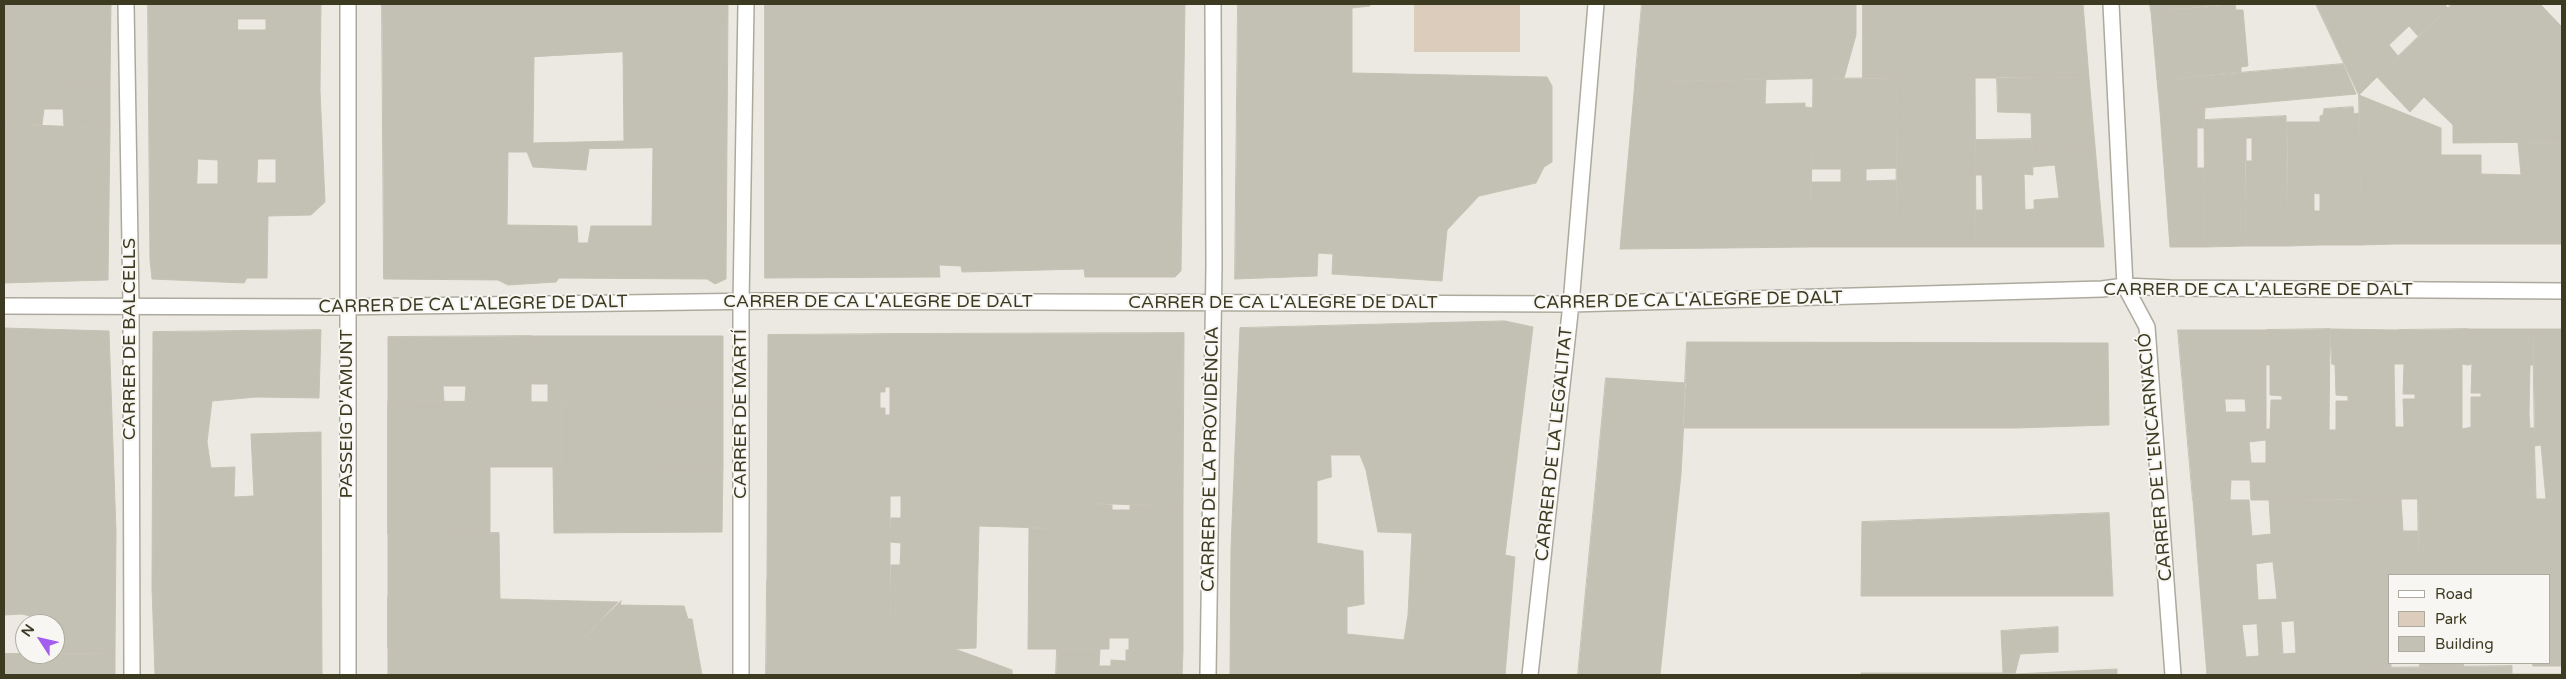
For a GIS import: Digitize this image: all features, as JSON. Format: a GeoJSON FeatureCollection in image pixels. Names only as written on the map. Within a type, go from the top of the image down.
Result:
{"type":"FeatureCollection","features":[{"type":"Feature","properties":{"kind":"street","name":"CARRER DE BALCELLS"},"geometry":{"type":"LineString","coordinates":[[126,4],[131,305],[132,675]]}},
{"type":"Feature","properties":{"kind":"street","name":"PASSEIG D'AMUNT"},"geometry":{"type":"LineString","coordinates":[[348,4],[348,675]]}},
{"type":"Feature","properties":{"kind":"street","name":"CARRER DE MARTÍ"},"geometry":{"type":"LineString","coordinates":[[741,675],[742,303],[746,4]]}},
{"type":"Feature","properties":{"kind":"street","name":"CARRER DE LA PROVIDÈNCIA"},"geometry":{"type":"LineString","coordinates":[[1208,675],[1213,303],[1213,4]]}},
{"type":"Feature","properties":{"kind":"street","name":"CARRER DE LA LEGALITAT"},"geometry":{"type":"LineString","coordinates":[[1530,675],[1571,304],[1596,4]]}},
{"type":"Feature","properties":{"kind":"street","name":"CARRER DE L'ENCARNACIÓ"},"geometry":{"type":"LineString","coordinates":[[2110,4],[2125,286],[2147,326],[2173,675]]}},
{"type":"Feature","properties":{"kind":"street","name":"CARRER DE CA L'ALEGRE DE DALT"},"geometry":{"type":"LineString","coordinates":[[4,306],[742,303],[1571,304],[2102,289],[2125,286],[2562,291]]}},
{"type":"Feature","properties":{"kind":"green space"},"geometry":{"type":"Polygon","coordinates":[[[1414,4],[1520,4],[1520,52],[1414,52],[1414,4]]]}},
{"type":"Feature","properties":{"kind":"building"},"geometry":{"type":"Polygon","coordinates":[[[4,4],[111,4],[110,82],[4,83],[4,4]]]}},
{"type":"Feature","properties":{"kind":"building"},"geometry":{"type":"Polygon","coordinates":[[[148,4],[321,4],[320,90],[325,202],[311,215],[268,216],[267,278],[247,278],[244,283],[152,279],[150,260],[148,4]],[[238,19],[238,30],[266,30],[266,19],[238,19]],[[198,159],[197,184],[218,184],[218,160],[198,159]],[[258,159],[257,183],[276,183],[276,159],[258,159]]]}},
{"type":"Feature","properties":{"kind":"building"},"geometry":{"type":"Polygon","coordinates":[[[382,4],[728,4],[726,279],[715,284],[707,279],[559,278],[556,282],[508,285],[498,280],[384,279],[382,4]],[[623,52],[534,57],[533,143],[624,141],[623,52]],[[653,148],[589,149],[586,170],[533,167],[527,152],[508,152],[507,225],[577,226],[578,243],[588,243],[591,226],[652,226],[653,148]]]}},
{"type":"Feature","properties":{"kind":"building"},"geometry":{"type":"Polygon","coordinates":[[[765,4],[1185,4],[1181,271],[1175,277],[1085,277],[1084,269],[962,272],[961,266],[939,265],[940,277],[765,278],[765,4]]]}},
{"type":"Feature","properties":{"kind":"building"},"geometry":{"type":"Polygon","coordinates":[[[1238,4],[1370,4],[1370,6],[1352,8],[1352,73],[1547,77],[1552,86],[1552,162],[1544,167],[1536,183],[1479,196],[1447,230],[1442,281],[1332,274],[1333,254],[1318,253],[1317,276],[1235,279],[1238,4]]]}},
{"type":"Feature","properties":{"kind":"building"},"geometry":{"type":"Polygon","coordinates":[[[1642,4],[1856,4],[1856,35],[1844,78],[1635,82],[1642,4]]]}},
{"type":"Feature","properties":{"kind":"building"},"geometry":{"type":"Polygon","coordinates":[[[1863,4],[2083,4],[2089,78],[1863,78],[1863,4]]]}},
{"type":"Feature","properties":{"kind":"building"},"geometry":{"type":"Polygon","coordinates":[[[2150,4],[2208,4],[2209,7],[2151,11],[2150,4]]]}},
{"type":"Feature","properties":{"kind":"building"},"geometry":{"type":"Polygon","coordinates":[[[2235,4],[2236,10],[2243,10],[2248,66],[2241,67],[2241,72],[2157,80],[2151,11],[2235,4]]]}},
{"type":"Feature","properties":{"kind":"building"},"geometry":{"type":"Polygon","coordinates":[[[2316,4],[2444,4],[2448,8],[2418,36],[2409,26],[2389,45],[2398,56],[2359,95],[2316,4]]]}},
{"type":"Feature","properties":{"kind":"building"},"geometry":{"type":"Polygon","coordinates":[[[2452,4],[2540,4],[2562,27],[2562,142],[2453,143],[2453,125],[2424,97],[2410,112],[2377,77],[2452,4]]]}},
{"type":"Feature","properties":{"kind":"building"},"geometry":{"type":"Polygon","coordinates":[[[2343,64],[2356,94],[2160,112],[2157,80],[2343,64]]]}},
{"type":"Feature","properties":{"kind":"building"},"geometry":{"type":"Polygon","coordinates":[[[1997,77],[2089,78],[2095,146],[2032,147],[2031,113],[1998,112],[1997,77]]]}},
{"type":"Feature","properties":{"kind":"building"},"geometry":{"type":"Polygon","coordinates":[[[1896,78],[1897,168],[1866,169],[1866,181],[1897,180],[1897,247],[1810,247],[1811,182],[1841,182],[1841,169],[1812,169],[1813,79],[1896,78]]]}},
{"type":"Feature","properties":{"kind":"building"},"geometry":{"type":"Polygon","coordinates":[[[1896,78],[1975,78],[1976,247],[1897,247],[1896,78]]]}},
{"type":"Feature","properties":{"kind":"building"},"geometry":{"type":"Polygon","coordinates":[[[1721,80],[1724,248],[1620,249],[1635,82],[1721,80]]]}},
{"type":"Feature","properties":{"kind":"building"},"geometry":{"type":"Polygon","coordinates":[[[1721,80],[1766,80],[1765,104],[1805,103],[1805,107],[1813,108],[1810,247],[1724,248],[1721,80]]]}},
{"type":"Feature","properties":{"kind":"building"},"geometry":{"type":"Polygon","coordinates":[[[110,82],[110,128],[64,126],[63,109],[44,109],[42,125],[4,124],[4,83],[110,82]]]}},
{"type":"Feature","properties":{"kind":"building"},"geometry":{"type":"Polygon","coordinates":[[[2359,95],[2396,110],[2395,244],[2361,245],[2359,95]]]}},
{"type":"Feature","properties":{"kind":"building"},"geometry":{"type":"Polygon","coordinates":[[[2353,107],[2354,114],[2359,113],[2361,245],[2320,245],[2320,116],[2323,115],[2324,109],[2353,107]]]}},
{"type":"Feature","properties":{"kind":"building"},"geometry":{"type":"Polygon","coordinates":[[[2205,108],[2204,128],[2197,128],[2197,168],[2205,168],[2205,247],[2170,247],[2160,112],[2205,108]]]}},
{"type":"Feature","properties":{"kind":"building"},"geometry":{"type":"Polygon","coordinates":[[[2396,110],[2441,128],[2441,244],[2395,244],[2396,110]]]}},
{"type":"Feature","properties":{"kind":"building"},"geometry":{"type":"Polygon","coordinates":[[[2286,116],[2288,246],[2246,246],[2245,161],[2252,161],[2252,138],[2246,138],[2246,118],[2286,116]]]}},
{"type":"Feature","properties":{"kind":"building"},"geometry":{"type":"Polygon","coordinates":[[[2246,118],[2246,246],[2205,247],[2204,120],[2246,118]]]}},
{"type":"Feature","properties":{"kind":"building"},"geometry":{"type":"Polygon","coordinates":[[[2287,122],[2320,122],[2320,194],[2314,193],[2314,211],[2320,211],[2320,245],[2288,246],[2287,122]]]}},
{"type":"Feature","properties":{"kind":"building"},"geometry":{"type":"Polygon","coordinates":[[[4,124],[110,128],[108,280],[4,283],[4,124]]]}},
{"type":"Feature","properties":{"kind":"building"},"geometry":{"type":"Polygon","coordinates":[[[2032,139],[2033,175],[2024,174],[2025,210],[2034,209],[2035,247],[1976,247],[1976,210],[1983,210],[1982,175],[1976,175],[1976,140],[2032,139]]]}},
{"type":"Feature","properties":{"kind":"building"},"geometry":{"type":"Polygon","coordinates":[[[2562,142],[2562,176],[2521,175],[2518,143],[2562,142]]]}},
{"type":"Feature","properties":{"kind":"building"},"geometry":{"type":"Polygon","coordinates":[[[2095,146],[2104,247],[2035,247],[2034,200],[2059,198],[2055,165],[2033,167],[2032,147],[2095,146]]]}},
{"type":"Feature","properties":{"kind":"building"},"geometry":{"type":"Polygon","coordinates":[[[2441,155],[2481,155],[2481,244],[2441,244],[2441,155]]]}},
{"type":"Feature","properties":{"kind":"building"},"geometry":{"type":"Polygon","coordinates":[[[2481,174],[2562,176],[2562,244],[2481,244],[2481,174]]]}},
{"type":"Feature","properties":{"kind":"building"},"geometry":{"type":"Polygon","coordinates":[[[1505,321],[1533,327],[1505,555],[1515,557],[1505,675],[1230,675],[1231,548],[1240,328],[1505,321]],[[1331,455],[1331,477],[1317,481],[1317,543],[1363,551],[1364,604],[1347,607],[1347,634],[1404,640],[1408,615],[1412,533],[1378,532],[1366,470],[1360,455],[1331,455]]]}},
{"type":"Feature","properties":{"kind":"building"},"geometry":{"type":"Polygon","coordinates":[[[4,328],[109,331],[116,532],[115,653],[65,653],[65,614],[4,615],[4,328]]]}},
{"type":"Feature","properties":{"kind":"building"},"geometry":{"type":"Polygon","coordinates":[[[2330,329],[2329,430],[2333,430],[2334,500],[2266,500],[2266,429],[2270,429],[2271,400],[2282,400],[2282,396],[2270,395],[2270,365],[2266,365],[2266,330],[2330,329]]]}},
{"type":"Feature","properties":{"kind":"building"},"geometry":{"type":"Polygon","coordinates":[[[2330,329],[2398,330],[2400,364],[2394,364],[2395,427],[2400,427],[2401,499],[2334,500],[2333,430],[2336,430],[2336,401],[2348,401],[2348,396],[2336,395],[2335,365],[2332,364],[2330,329]]]}},
{"type":"Feature","properties":{"kind":"building"},"geometry":{"type":"Polygon","coordinates":[[[2467,329],[2533,329],[2533,365],[2530,365],[2529,415],[2530,428],[2534,428],[2536,499],[2468,499],[2467,428],[2471,427],[2471,397],[2481,397],[2481,393],[2471,393],[2472,364],[2468,365],[2467,329]]]}},
{"type":"Feature","properties":{"kind":"building"},"geometry":{"type":"Polygon","coordinates":[[[2467,329],[2468,365],[2462,364],[2462,429],[2467,428],[2468,499],[2401,499],[2400,427],[2404,427],[2403,399],[2415,399],[2415,394],[2403,394],[2404,364],[2400,364],[2398,330],[2467,329]]]}},
{"type":"Feature","properties":{"kind":"building"},"geometry":{"type":"Polygon","coordinates":[[[2533,329],[2562,329],[2562,499],[2546,499],[2541,445],[2535,446],[2533,329]]]}},
{"type":"Feature","properties":{"kind":"building"},"geometry":{"type":"Polygon","coordinates":[[[321,330],[319,398],[256,397],[212,401],[207,442],[211,468],[235,467],[234,497],[254,496],[251,434],[321,432],[322,675],[155,675],[152,588],[153,332],[321,330]]]}},
{"type":"Feature","properties":{"kind":"building"},"geometry":{"type":"Polygon","coordinates":[[[2178,330],[2266,330],[2266,440],[2249,442],[2251,463],[2266,463],[2266,500],[2251,500],[2250,480],[2231,480],[2230,500],[2193,500],[2178,330]],[[2225,399],[2226,412],[2246,412],[2245,399],[2225,399]]]}},
{"type":"Feature","properties":{"kind":"building"},"geometry":{"type":"Polygon","coordinates":[[[1184,333],[1183,506],[1075,503],[1075,529],[979,526],[976,648],[954,649],[890,626],[891,565],[900,565],[901,543],[890,542],[891,518],[901,518],[901,496],[890,496],[890,334],[1184,333]]]}},
{"type":"Feature","properties":{"kind":"building"},"geometry":{"type":"Polygon","coordinates":[[[890,334],[890,387],[885,387],[885,392],[880,392],[880,408],[885,408],[885,415],[890,415],[890,626],[767,581],[768,335],[890,334]]]}},
{"type":"Feature","properties":{"kind":"building"},"geometry":{"type":"Polygon","coordinates":[[[531,336],[723,336],[723,401],[548,402],[548,384],[531,384],[531,336]]]}},
{"type":"Feature","properties":{"kind":"building"},"geometry":{"type":"Polygon","coordinates":[[[531,336],[531,402],[465,401],[466,386],[443,386],[444,401],[388,401],[388,337],[531,336]]]}},
{"type":"Feature","properties":{"kind":"building"},"geometry":{"type":"Polygon","coordinates":[[[1687,342],[2108,343],[2109,425],[2017,428],[1683,428],[1687,342]]]}},
{"type":"Feature","properties":{"kind":"building"},"geometry":{"type":"Polygon","coordinates":[[[1606,378],[1686,383],[1681,474],[1660,675],[1578,675],[1606,378]]]}},
{"type":"Feature","properties":{"kind":"building"},"geometry":{"type":"Polygon","coordinates":[[[388,401],[561,402],[561,467],[388,467],[388,401]]]}},
{"type":"Feature","properties":{"kind":"building"},"geometry":{"type":"Polygon","coordinates":[[[723,401],[723,466],[561,467],[561,402],[723,401]]]}},
{"type":"Feature","properties":{"kind":"building"},"geometry":{"type":"Polygon","coordinates":[[[723,466],[722,532],[554,533],[553,467],[723,466]]]}},
{"type":"Feature","properties":{"kind":"building"},"geometry":{"type":"Polygon","coordinates":[[[388,467],[490,467],[490,533],[388,534],[388,467]]]}},
{"type":"Feature","properties":{"kind":"building"},"geometry":{"type":"Polygon","coordinates":[[[2401,499],[2403,531],[2419,531],[2419,574],[2388,574],[2388,664],[2391,664],[2391,668],[2366,668],[2366,675],[2207,675],[2193,500],[2249,500],[2252,536],[2271,534],[2269,500],[2401,499]],[[2273,562],[2256,564],[2258,600],[2277,599],[2273,562]],[[2294,621],[2281,622],[2283,654],[2296,653],[2294,621]],[[2257,624],[2242,625],[2246,657],[2259,656],[2257,624]]]}},
{"type":"Feature","properties":{"kind":"building"},"geometry":{"type":"Polygon","coordinates":[[[2418,499],[2562,499],[2562,666],[2533,666],[2532,664],[2551,664],[2551,574],[2419,574],[2418,499]]]}},
{"type":"Feature","properties":{"kind":"building"},"geometry":{"type":"Polygon","coordinates":[[[1075,503],[1112,505],[1112,510],[1130,510],[1130,505],[1183,506],[1183,650],[1129,650],[1129,638],[1109,638],[1109,649],[1028,649],[1029,528],[1075,529],[1075,503]]]}},
{"type":"Feature","properties":{"kind":"building"},"geometry":{"type":"Polygon","coordinates":[[[2109,513],[2113,596],[1861,596],[1862,522],[2109,513]]]}},
{"type":"Feature","properties":{"kind":"building"},"geometry":{"type":"Polygon","coordinates":[[[499,533],[500,599],[388,597],[388,534],[499,533]]]}},
{"type":"Feature","properties":{"kind":"building"},"geometry":{"type":"Polygon","coordinates":[[[767,581],[912,634],[911,675],[766,675],[767,581]]]}},
{"type":"Feature","properties":{"kind":"building"},"geometry":{"type":"Polygon","coordinates":[[[388,597],[618,602],[576,646],[503,645],[503,648],[388,648],[388,597]]]}},
{"type":"Feature","properties":{"kind":"building"},"geometry":{"type":"Polygon","coordinates":[[[621,601],[620,605],[684,606],[688,619],[692,619],[702,675],[388,675],[388,648],[503,648],[503,645],[576,646],[621,601]]]}},
{"type":"Feature","properties":{"kind":"building"},"geometry":{"type":"Polygon","coordinates":[[[2058,627],[2058,652],[2020,654],[2015,674],[2117,669],[2117,675],[1861,675],[1861,673],[2003,673],[2001,631],[2058,627]]]}},
{"type":"Feature","properties":{"kind":"building"},"geometry":{"type":"Polygon","coordinates":[[[912,634],[977,657],[977,675],[911,675],[912,634]]]}},
{"type":"Feature","properties":{"kind":"building"},"geometry":{"type":"Polygon","coordinates":[[[1057,649],[1100,649],[1099,666],[1111,666],[1111,660],[1126,661],[1126,650],[1183,650],[1182,675],[1056,675],[1057,649]]]}},
{"type":"Feature","properties":{"kind":"building"},"geometry":{"type":"Polygon","coordinates":[[[65,653],[115,653],[115,675],[4,675],[4,654],[15,654],[15,664],[65,664],[65,653]]]}},
{"type":"Feature","properties":{"kind":"building"},"geometry":{"type":"Polygon","coordinates":[[[977,657],[1012,670],[1012,675],[977,675],[977,657]]]}},
{"type":"Feature","properties":{"kind":"building"},"geometry":{"type":"Polygon","coordinates":[[[2420,664],[2463,664],[2464,667],[2420,667],[2420,664]]]}},
{"type":"Feature","properties":{"kind":"building"},"geometry":{"type":"Polygon","coordinates":[[[2512,666],[2512,675],[2366,675],[2366,668],[2512,666]]]}},
{"type":"Feature","properties":{"kind":"building"},"geometry":{"type":"Polygon","coordinates":[[[2562,674],[2562,675],[2512,675],[2562,674]]]}}]}
